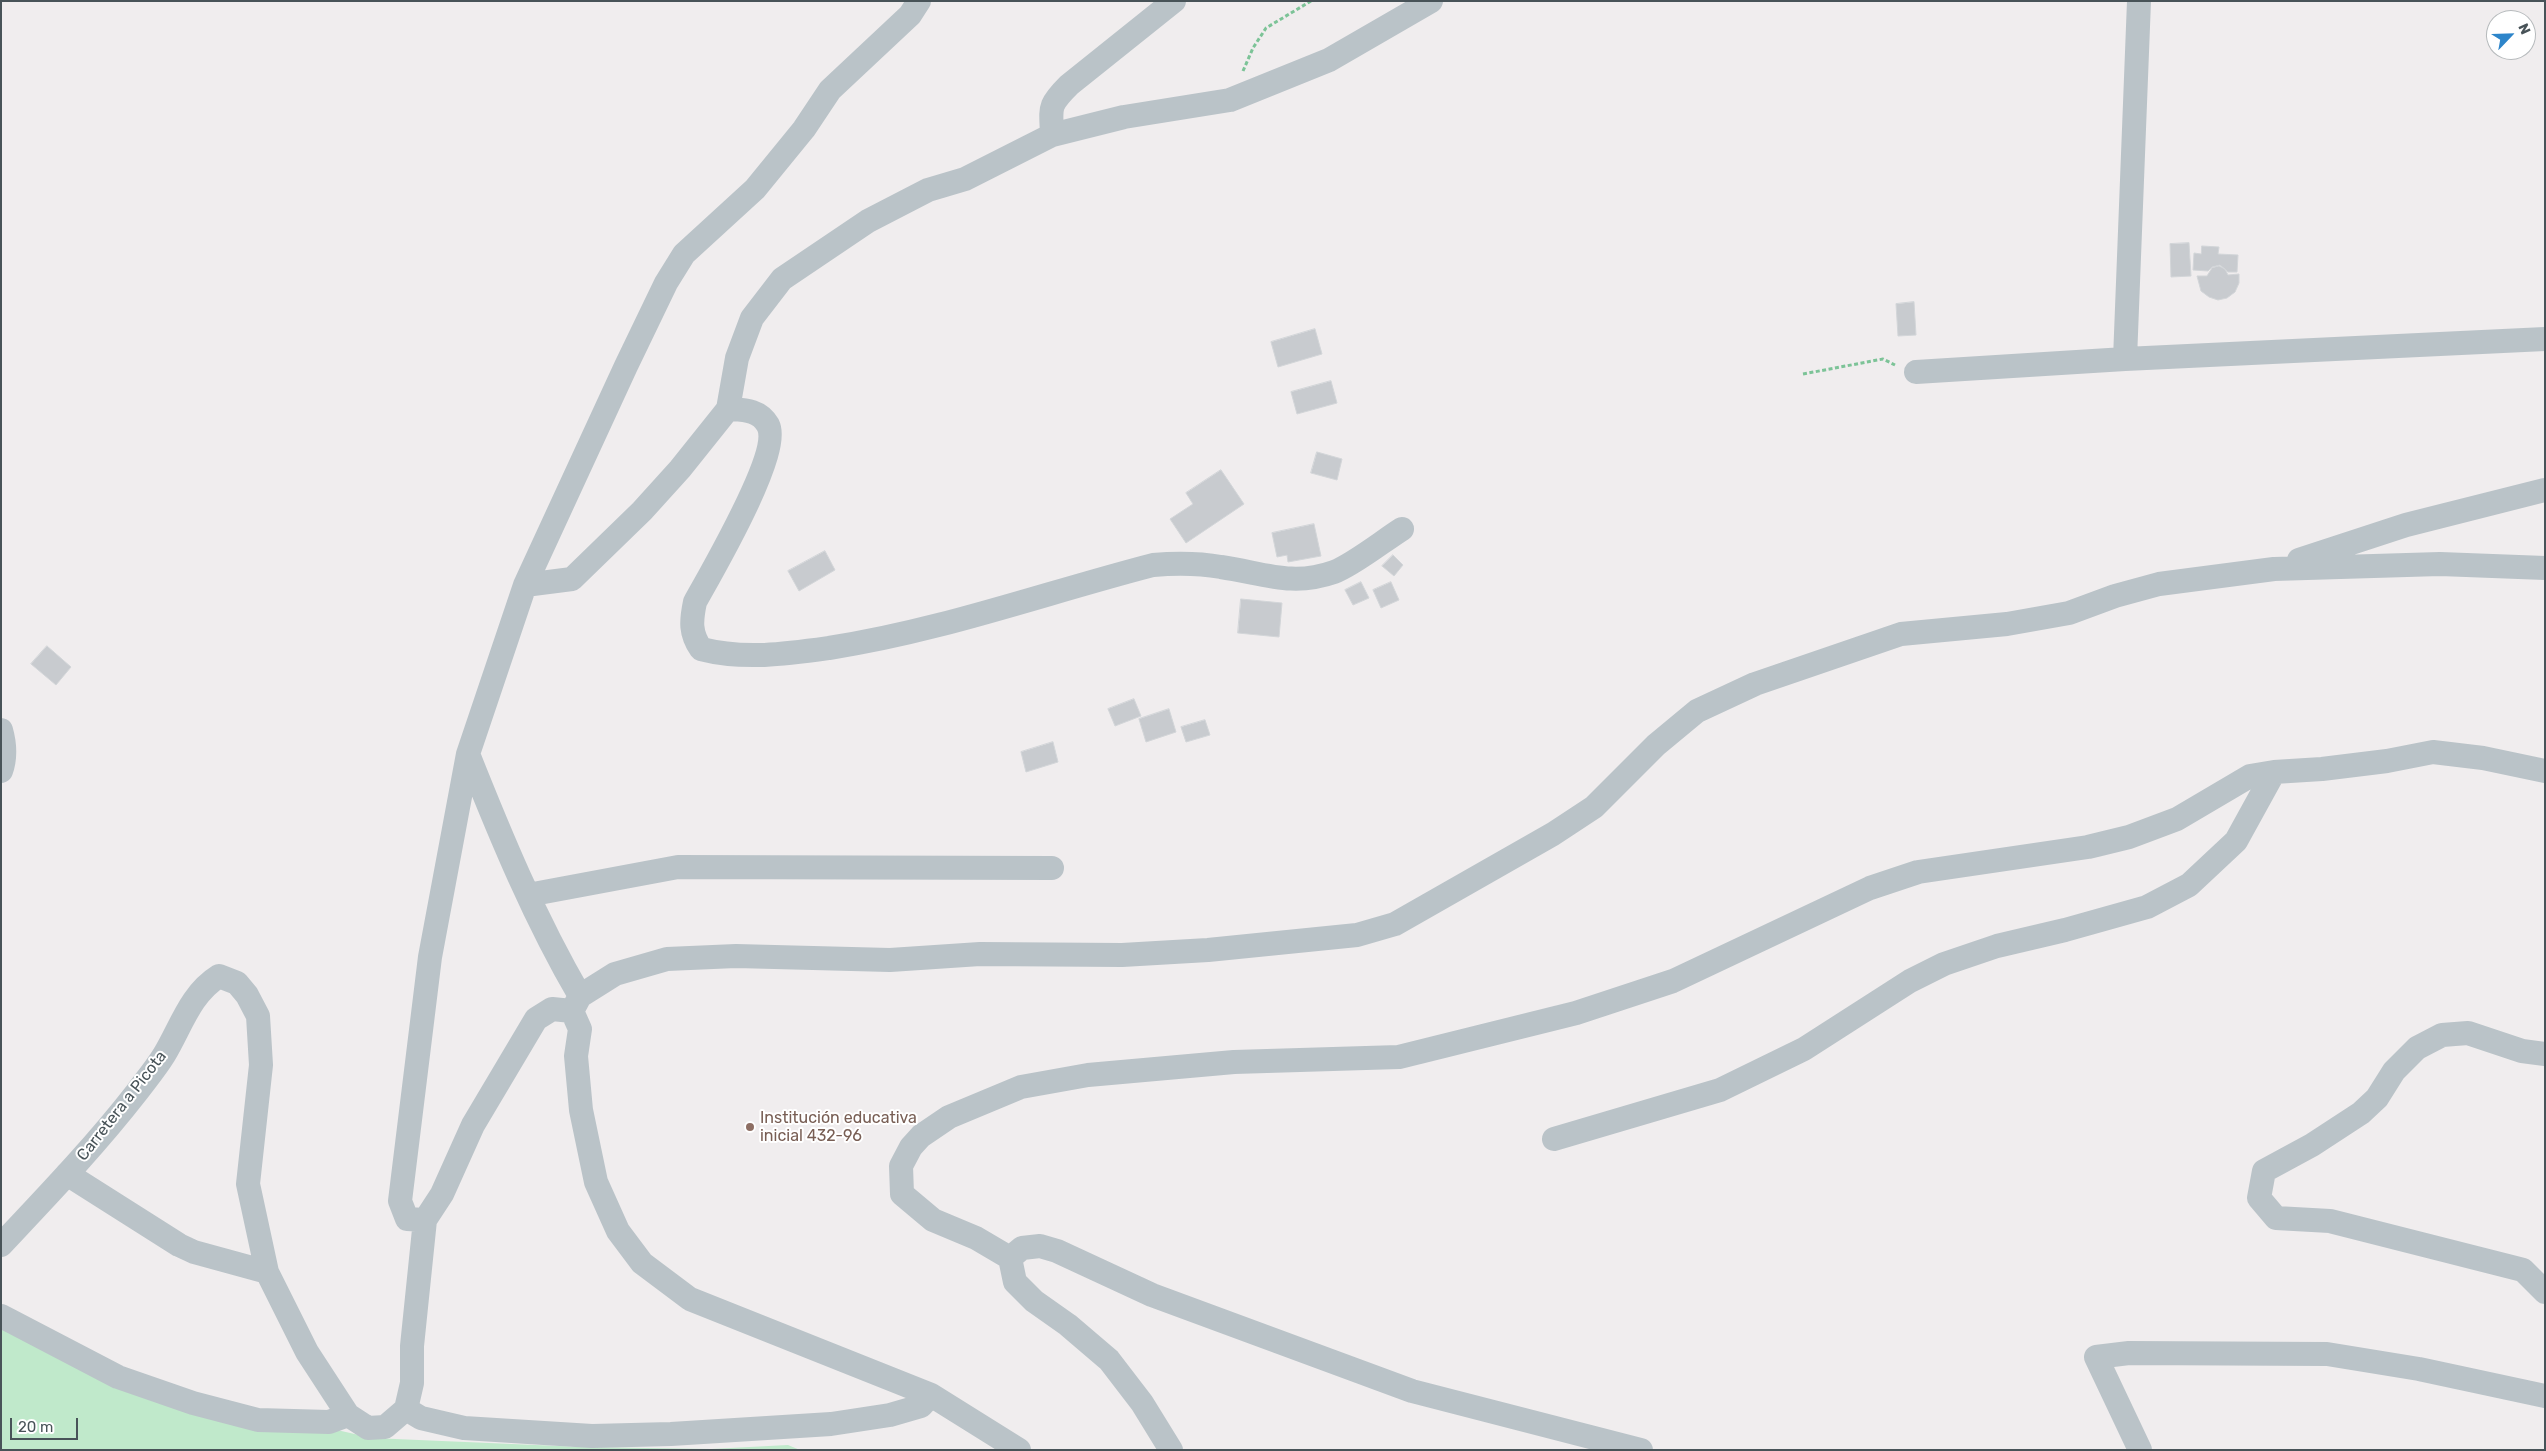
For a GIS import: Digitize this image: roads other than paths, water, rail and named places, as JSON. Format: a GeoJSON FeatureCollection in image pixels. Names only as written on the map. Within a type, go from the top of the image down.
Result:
{"type":"FeatureCollection","features":[{"type":"Feature","properties":{"kind":"street"},"geometry":{"type":"LineString","coordinates":[[425,1220],[407,1219],[400,1201],[430,957],[468,754],[525,585],[626,366],[666,283],[684,254],[755,188],[804,129],[830,90],[910,15],[919,1]]}},
{"type":"Feature","properties":{"kind":"street"},"geometry":{"type":"LineString","coordinates":[[1052,135],[1051,108],[1055,99],[1069,85],[1174,1]]}},
{"type":"Feature","properties":{"kind":"street"},"geometry":{"type":"LineString","coordinates":[[525,585],[572,579],[642,511],[680,469],[728,409],[737,358],[752,318],[782,279],[868,220],[928,190],[965,179],[1052,135],[1124,117],[1230,100],[1329,60],[1431,1]]}},
{"type":"Feature","properties":{"kind":"street"},"geometry":{"type":"LineString","coordinates":[[2125,359],[2139,1]]}},
{"type":"Feature","properties":{"kind":"street"},"geometry":{"type":"LineString","coordinates":[[1916,372],[2125,359],[2545,339]]}},
{"type":"Feature","properties":{"kind":"street"},"geometry":{"type":"LineString","coordinates":[[728,409],[754,412],[760,416],[768,426],[770,442],[746,507],[695,602],[691,619],[693,636],[701,648],[716,652],[773,656],[894,636],[964,620],[1153,565],[1180,563],[1221,566],[1283,580],[1309,580],[1336,572],[1402,529]]}},
{"type":"Feature","properties":{"kind":"street"},"geometry":{"type":"LineString","coordinates":[[2274,569],[2406,525],[2545,490]]}},
{"type":"Feature","properties":{"kind":"street"},"geometry":{"type":"LineString","coordinates":[[931,1395],[921,1406],[890,1415],[831,1424],[671,1434],[592,1436],[464,1428],[421,1418],[406,1409],[412,1383],[412,1346],[425,1220],[458,1163],[474,1125],[536,1019],[552,1009],[576,1004],[615,974],[667,959],[736,956],[890,960],[980,954],[1122,955],[1208,950],[1357,935],[1396,924],[1553,834],[1594,806],[1656,744],[1697,711],[1755,684],[1901,634],[2007,624],[2069,614],[2115,596],[2159,584],[2274,569],[2440,564],[2545,568]]}},
{"type":"Feature","properties":{"kind":"street"},"geometry":{"type":"LineString","coordinates":[[1,730],[5,742],[5,761],[1,771]]}},
{"type":"Feature","properties":{"kind":"street"},"geometry":{"type":"LineString","coordinates":[[1171,1450],[1142,1403],[1109,1360],[1068,1325],[1034,1302],[1015,1282],[1010,1258],[976,1238],[933,1220],[902,1194],[901,1166],[911,1147],[921,1136],[949,1117],[1020,1087],[1088,1075],[1180,1066],[1234,1062],[1399,1057],[1576,1013],[1673,981],[1870,888],[1918,872],[2088,847],[2129,837],[2177,819],[2250,776],[2387,761],[2433,752],[2483,758],[2545,771]]}},
{"type":"Feature","properties":{"kind":"street"},"geometry":{"type":"LineString","coordinates":[[468,754],[506,848],[558,959],[576,1004],[580,1029],[576,1056],[581,1110],[596,1182],[618,1231],[642,1263],[690,1299],[931,1395],[1019,1450]]}},
{"type":"Feature","properties":{"kind":"street"},"geometry":{"type":"LineString","coordinates":[[1554,1138],[1720,1090],[1804,1048],[1910,981],[1944,964],[1998,946],[2065,930],[2146,907],[2164,898],[2189,885],[2236,841],[2274,772]]}},
{"type":"Feature","properties":{"kind":"street"},"geometry":{"type":"LineString","coordinates":[[528,895],[678,867],[1052,868]]}},
{"type":"Feature","properties":{"kind":"street","name":"Carretera a Picota"},"geometry":{"type":"LineString","coordinates":[[1,1245],[67,1174],[163,1056],[197,994],[207,983],[219,976],[237,983],[258,1016],[261,1065],[248,1184],[267,1272],[307,1352],[348,1415],[368,1428],[385,1427],[406,1409]]}},
{"type":"Feature","properties":{"kind":"street"},"geometry":{"type":"LineString","coordinates":[[2545,1054],[2522,1051],[2468,1033],[2442,1035],[2417,1048],[2394,1071],[2377,1098],[2361,1114],[2312,1145],[2264,1171],[2259,1198],[2276,1218],[2330,1221],[2523,1270],[2545,1292]]}},
{"type":"Feature","properties":{"kind":"street"},"geometry":{"type":"LineString","coordinates":[[67,1174],[179,1245],[194,1252],[267,1272]]}},
{"type":"Feature","properties":{"kind":"street"},"geometry":{"type":"LineString","coordinates":[[1010,1258],[1022,1248],[1040,1246],[1057,1251],[1152,1295],[1412,1391],[1641,1450]]}},
{"type":"Feature","properties":{"kind":"street"},"geometry":{"type":"LineString","coordinates":[[1,1316],[118,1377],[202,1405],[258,1420],[329,1422],[348,1415]]}},
{"type":"Feature","properties":{"kind":"street"},"geometry":{"type":"LineString","coordinates":[[2140,1450],[2096,1356],[2129,1353],[2327,1354],[2419,1368],[2545,1396]]}},
{"type":"Feature","properties":{"kind":"place","name":"Institución educativa inicial 432-96"},"geometry":{"type":"Point","coordinates":[750,1127]}}]}
